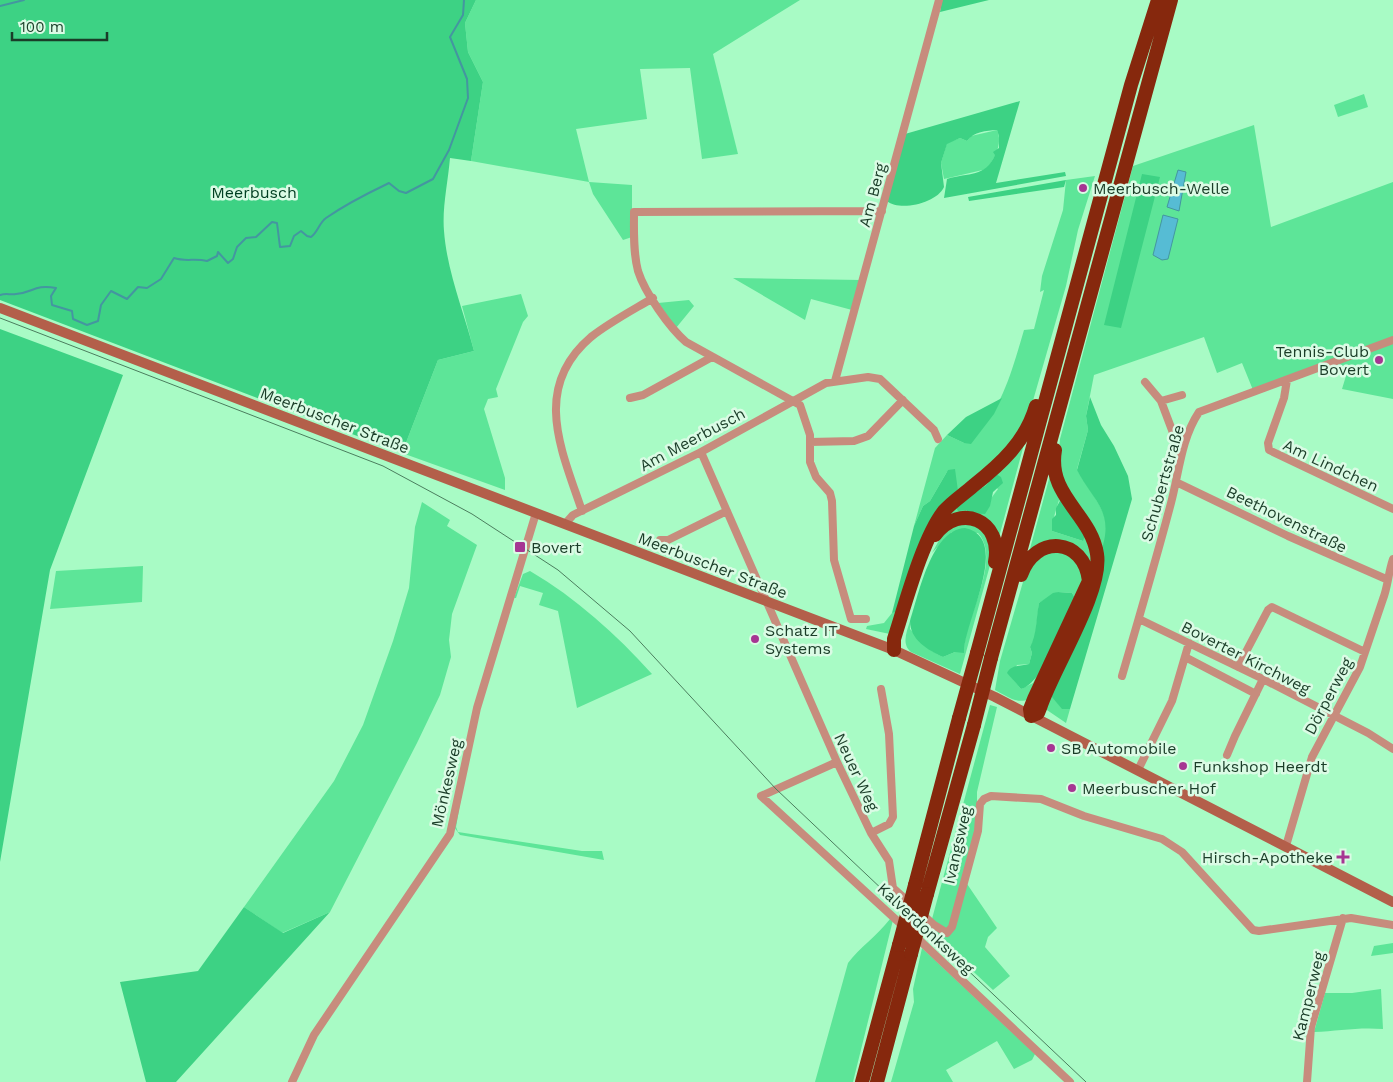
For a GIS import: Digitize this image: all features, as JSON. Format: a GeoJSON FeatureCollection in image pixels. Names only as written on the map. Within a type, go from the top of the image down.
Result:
{"type":"FeatureCollection","features":[{"type":"Feature","properties":{"kind":"highway"},"geometry":{"type":"LineString","coordinates":[[862,1082],[1131,85],[1158,0]]}},
{"type":"Feature","properties":{"kind":"highway"},"geometry":{"type":"LineString","coordinates":[[877,1082],[1002,616],[1172,0]]}},
{"type":"Feature","properties":{"kind":"highway"},"geometry":{"type":"LineString","coordinates":[[894,650],[894,639],[926,546],[937,521],[953,502],[1009,456],[1022,437],[1034,413],[1044,380],[1057,358]]}},
{"type":"Feature","properties":{"kind":"highway"},"geometry":{"type":"LineString","coordinates":[[1031,716],[1040,708],[1090,595],[1096,574],[1097,554],[1088,530],[1059,487],[1054,472],[1055,452],[1068,400],[1067,385]]}},
{"type":"Feature","properties":{"kind":"highway"},"geometry":{"type":"LineString","coordinates":[[894,650],[901,642],[930,544],[940,528],[954,519],[974,519],[988,527],[993,534],[996,544],[995,559],[986,596],[989,606]]}},
{"type":"Feature","properties":{"kind":"highway"},"geometry":{"type":"LineString","coordinates":[[1002,616],[1012,606],[1026,562],[1041,549],[1051,546],[1070,549],[1085,563],[1089,582],[1085,594],[1034,698],[1030,709],[1031,716]]}},
{"type":"Feature","properties":{"kind":"main road","name":"Meerbuscher Straße"},"geometry":{"type":"LineString","coordinates":[[0,308],[894,650],[957,678],[1393,902]]}},
{"type":"Feature","properties":{"kind":"street","name":"Am Berg"},"geometry":{"type":"LineString","coordinates":[[835,381],[939,0]]}},
{"type":"Feature","properties":{"kind":"street"},"geometry":{"type":"LineString","coordinates":[[866,619],[851,619],[837,575],[833,541],[832,501],[830,493],[813,471],[810,462],[810,442],[800,405],[686,342],[673,331],[639,272],[635,249],[634,212],[882,211]]}},
{"type":"Feature","properties":{"kind":"street"},"geometry":{"type":"LineString","coordinates":[[582,511],[560,447],[555,424],[556,400],[563,378],[574,356],[590,338],[653,298]]}},
{"type":"Feature","properties":{"kind":"street","name":"Schubertstraße"},"geometry":{"type":"LineString","coordinates":[[1122,676],[1176,482],[1175,477],[1181,454],[1199,412],[1393,340]]}},
{"type":"Feature","properties":{"kind":"street"},"geometry":{"type":"LineString","coordinates":[[630,398],[643,395],[712,357]]}},
{"type":"Feature","properties":{"kind":"street","name":"Am Meerbusch"},"geometry":{"type":"LineString","coordinates":[[565,524],[570,518],[582,511],[701,452],[818,386],[835,381],[876,378],[885,382],[934,430],[938,439]]}},
{"type":"Feature","properties":{"kind":"street","name":"Am Lindchen"},"geometry":{"type":"LineString","coordinates":[[1287,380],[1284,398],[1268,443],[1269,450],[1393,509]]}},
{"type":"Feature","properties":{"kind":"street"},"geometry":{"type":"LineString","coordinates":[[1145,382],[1161,401],[1181,454]]}},
{"type":"Feature","properties":{"kind":"street"},"geometry":{"type":"LineString","coordinates":[[1161,401],[1182,395]]}},
{"type":"Feature","properties":{"kind":"street"},"geometry":{"type":"LineString","coordinates":[[810,442],[854,441],[868,436],[903,400]]}},
{"type":"Feature","properties":{"kind":"street","name":"Neuer Weg"},"geometry":{"type":"LineString","coordinates":[[701,452],[837,762],[871,833],[890,864],[890,879],[893,888],[934,925],[947,933]]}},
{"type":"Feature","properties":{"kind":"street","name":"Beethovenstraße"},"geometry":{"type":"LineString","coordinates":[[1176,482],[1288,536],[1386,579]]}},
{"type":"Feature","properties":{"kind":"street"},"geometry":{"type":"LineString","coordinates":[[660,540],[668,540],[727,511]]}},
{"type":"Feature","properties":{"kind":"street","name":"Mönkesweg"},"geometry":{"type":"LineString","coordinates":[[292,1082],[314,1035],[450,834],[477,708],[536,513]]}},
{"type":"Feature","properties":{"kind":"street","name":"Dörperweg"},"geometry":{"type":"LineString","coordinates":[[1286,846],[1312,757],[1332,716],[1360,667],[1387,588],[1386,579],[1393,559]]}},
{"type":"Feature","properties":{"kind":"street"},"geometry":{"type":"LineString","coordinates":[[1238,667],[1268,610],[1272,607],[1365,652]]}},
{"type":"Feature","properties":{"kind":"street","name":"Boverter Kirchweg"},"geometry":{"type":"LineString","coordinates":[[1139,619],[1264,679],[1393,748]]}},
{"type":"Feature","properties":{"kind":"street"},"geometry":{"type":"LineString","coordinates":[[1138,770],[1172,701],[1189,643]]}},
{"type":"Feature","properties":{"kind":"street"},"geometry":{"type":"LineString","coordinates":[[1185,657],[1256,694]]}},
{"type":"Feature","properties":{"kind":"street"},"geometry":{"type":"LineString","coordinates":[[1227,755],[1264,679]]}},
{"type":"Feature","properties":{"kind":"street"},"geometry":{"type":"LineString","coordinates":[[871,833],[889,824],[893,817],[889,734],[880,689]]}},
{"type":"Feature","properties":{"kind":"street","name":"Kalverdonksweg"},"geometry":{"type":"LineString","coordinates":[[837,762],[761,796],[1070,1082]]}},
{"type":"Feature","properties":{"kind":"street","name":"Ivangsweg"},"geometry":{"type":"LineString","coordinates":[[947,933],[952,927],[978,831],[980,804],[984,799],[991,796],[1041,799],[1084,816],[1170,842],[1182,852],[1253,930],[1343,918],[1357,918],[1393,925]]}},
{"type":"Feature","properties":{"kind":"street","name":"Kamperweg"},"geometry":{"type":"LineString","coordinates":[[1307,1082],[1311,1028],[1343,918]]}},
{"type":"Feature","properties":{"kind":"green space","name":"Meerbusch"},"geometry":{"type":"Polygon","coordinates":[[[0,0],[476,0],[465,23],[468,52],[483,82],[471,161],[450,158],[444,204],[444,231],[449,262],[474,351],[438,360],[402,453],[0,300],[0,0]]]}},
{"type":"Feature","properties":{"kind":"green space"},"geometry":{"type":"Polygon","coordinates":[[[476,0],[800,0],[713,54],[738,154],[702,159],[690,68],[640,69],[647,119],[576,129],[589,182],[471,161],[483,82],[468,52],[465,23],[476,0]]]}},
{"type":"Feature","properties":{"kind":"green space"},"geometry":{"type":"Polygon","coordinates":[[[942,0],[989,0],[940,12],[942,0]]]}},
{"type":"Feature","properties":{"kind":"green space"},"geometry":{"type":"Polygon","coordinates":[[[1364,94],[1368,107],[1338,117],[1334,105],[1364,94]]]}},
{"type":"Feature","properties":{"kind":"green space"},"geometry":{"type":"Polygon","coordinates":[[[1020,101],[996,183],[1065,172],[1066,176],[944,198],[947,179],[976,173],[991,162],[995,155],[993,152],[999,148],[999,136],[997,130],[985,131],[973,135],[967,141],[960,138],[947,144],[941,163],[944,187],[940,193],[926,201],[909,206],[900,206],[887,201],[905,134],[1020,101]]]}},
{"type":"Feature","properties":{"kind":"green space"},"geometry":{"type":"Polygon","coordinates":[[[1254,125],[1271,227],[1393,182],[1393,338],[1253,390],[1242,363],[1217,373],[1204,337],[1094,375],[1086,416],[1088,430],[1077,469],[1101,508],[1105,519],[1107,529],[1106,540],[1100,550],[1076,510],[1064,484],[1059,455],[1060,439],[1133,166],[1254,125]]]}},
{"type":"Feature","properties":{"kind":"green space"},"geometry":{"type":"Polygon","coordinates":[[[997,130],[999,145],[987,169],[944,179],[941,163],[947,143],[960,138],[967,141],[971,136],[997,130]]]}},
{"type":"Feature","properties":{"kind":"green space"},"geometry":{"type":"Polygon","coordinates":[[[1142,174],[1160,177],[1121,328],[1104,325],[1142,174]]]}},
{"type":"Feature","properties":{"kind":"green space"},"geometry":{"type":"Polygon","coordinates":[[[1095,176],[1078,230],[1066,286],[1030,411],[1006,452],[953,497],[890,634],[866,629],[867,626],[884,623],[896,611],[948,470],[930,501],[923,506],[914,526],[935,448],[947,435],[964,443],[970,443],[981,430],[998,404],[1015,361],[1024,330],[1034,329],[1044,290],[1040,292],[1042,276],[1063,210],[1066,180],[1095,176]]]}},
{"type":"Feature","properties":{"kind":"green space"},"geometry":{"type":"Polygon","coordinates":[[[1066,180],[1064,187],[969,201],[968,197],[1066,180]]]}},
{"type":"Feature","properties":{"kind":"green space"},"geometry":{"type":"Polygon","coordinates":[[[589,182],[632,185],[632,237],[623,240],[593,194],[589,182]]]}},
{"type":"Feature","properties":{"kind":"green space"},"geometry":{"type":"Polygon","coordinates":[[[733,278],[861,280],[852,310],[811,299],[805,320],[733,278]]]}},
{"type":"Feature","properties":{"kind":"green space"},"geometry":{"type":"Polygon","coordinates":[[[521,294],[528,316],[523,322],[496,389],[498,397],[488,399],[484,409],[505,478],[505,490],[402,453],[438,360],[474,351],[462,306],[521,294]]]}},
{"type":"Feature","properties":{"kind":"green space"},"geometry":{"type":"Polygon","coordinates":[[[689,300],[694,306],[676,328],[658,303],[689,300]]]}},
{"type":"Feature","properties":{"kind":"green space"},"geometry":{"type":"Polygon","coordinates":[[[0,329],[123,375],[50,570],[0,862],[0,329]]]}},
{"type":"Feature","properties":{"kind":"green space"},"geometry":{"type":"Polygon","coordinates":[[[1393,342],[1393,399],[1342,389],[1349,366],[1323,373],[1325,367],[1393,342]]]}},
{"type":"Feature","properties":{"kind":"green space"},"geometry":{"type":"Polygon","coordinates":[[[1090,397],[1101,425],[1114,446],[1128,476],[1132,499],[1070,709],[1062,709],[1050,695],[1103,545],[1105,533],[1103,513],[1077,470],[1088,430],[1086,416],[1090,397]]]}},
{"type":"Feature","properties":{"kind":"green space"},"geometry":{"type":"Polygon","coordinates":[[[1002,398],[994,414],[971,444],[964,443],[947,435],[966,417],[1002,398]]]}},
{"type":"Feature","properties":{"kind":"green space"},"geometry":{"type":"Polygon","coordinates":[[[1027,433],[998,541],[986,522],[936,528],[1027,433]],[[988,481],[985,486],[974,492],[966,510],[969,513],[992,497],[998,489],[988,481]]]}},
{"type":"Feature","properties":{"kind":"green space"},"geometry":{"type":"Polygon","coordinates":[[[1052,468],[1081,524],[1095,566],[1071,547],[1028,556],[1052,468]],[[1059,500],[1053,519],[1052,531],[1083,541],[1059,500]]]}},
{"type":"Feature","properties":{"kind":"green space"},"geometry":{"type":"Polygon","coordinates":[[[955,469],[958,491],[896,612],[892,613],[914,526],[923,506],[930,501],[948,470],[955,469]]]}},
{"type":"Feature","properties":{"kind":"green space"},"geometry":{"type":"Polygon","coordinates":[[[996,474],[1001,477],[1003,483],[993,492],[990,506],[985,514],[969,513],[966,510],[958,511],[956,507],[974,492],[985,486],[996,474]]]}},
{"type":"Feature","properties":{"kind":"green space"},"geometry":{"type":"Polygon","coordinates":[[[1061,499],[1085,535],[1083,541],[1052,531],[1052,519],[1056,515],[1056,508],[1061,499]]]}},
{"type":"Feature","properties":{"kind":"green space"},"geometry":{"type":"Polygon","coordinates":[[[422,502],[450,520],[447,526],[477,545],[452,614],[449,640],[451,657],[440,695],[330,912],[282,933],[244,907],[334,781],[363,725],[393,641],[409,588],[415,527],[422,502]]]}},
{"type":"Feature","properties":{"kind":"green space"},"geometry":{"type":"Polygon","coordinates":[[[966,521],[986,532],[992,558],[960,674],[911,652],[905,641],[910,621],[910,629],[925,645],[938,655],[943,657],[955,652],[964,652],[965,639],[984,575],[985,545],[978,533],[952,532],[932,553],[943,533],[966,521]]]}},
{"type":"Feature","properties":{"kind":"green space"},"geometry":{"type":"Polygon","coordinates":[[[965,528],[979,535],[985,548],[986,564],[964,653],[955,652],[943,657],[926,648],[916,639],[910,621],[922,580],[935,551],[953,531],[965,528]]]}},
{"type":"Feature","properties":{"kind":"green space"},"geometry":{"type":"Polygon","coordinates":[[[1051,551],[1069,554],[1085,574],[1075,598],[1072,593],[1058,592],[1039,603],[1035,638],[1030,647],[1032,653],[1029,664],[1017,665],[1011,677],[1021,689],[1033,683],[1037,675],[1047,664],[1029,699],[1020,701],[1007,697],[995,690],[1000,661],[1025,575],[1030,565],[1051,551]]]}},
{"type":"Feature","properties":{"kind":"green space"},"geometry":{"type":"Polygon","coordinates":[[[143,566],[142,602],[50,609],[56,571],[143,566]]]}},
{"type":"Feature","properties":{"kind":"green space"},"geometry":{"type":"Polygon","coordinates":[[[530,571],[563,593],[595,618],[652,674],[577,708],[558,611],[539,605],[543,593],[520,586],[516,598],[514,598],[523,574],[530,571]]]}},
{"type":"Feature","properties":{"kind":"green space"},"geometry":{"type":"Polygon","coordinates":[[[1053,593],[1072,593],[1075,598],[1060,635],[1045,664],[1029,685],[1021,689],[1007,673],[1013,667],[1029,664],[1032,653],[1030,647],[1035,632],[1039,603],[1053,593]]]}},
{"type":"Feature","properties":{"kind":"green space"},"geometry":{"type":"Polygon","coordinates":[[[1050,695],[1062,708],[1070,709],[1066,723],[1044,708],[1050,695]]]}},
{"type":"Feature","properties":{"kind":"green space"},"geometry":{"type":"Polygon","coordinates":[[[990,705],[997,707],[977,792],[977,830],[963,878],[997,928],[988,937],[985,947],[1010,976],[993,990],[929,930],[990,705]]]}},
{"type":"Feature","properties":{"kind":"green space"},"geometry":{"type":"Polygon","coordinates":[[[467,764],[456,827],[458,832],[582,851],[602,851],[604,860],[460,835],[454,827],[467,764]]]}},
{"type":"Feature","properties":{"kind":"green space"},"geometry":{"type":"Polygon","coordinates":[[[244,907],[283,933],[330,912],[176,1082],[146,1082],[120,982],[198,971],[244,907]]]}},
{"type":"Feature","properties":{"kind":"green space"},"geometry":{"type":"Polygon","coordinates":[[[890,919],[893,920],[853,1082],[815,1082],[848,963],[890,919]]]}},
{"type":"Feature","properties":{"kind":"green space"},"geometry":{"type":"Polygon","coordinates":[[[1393,943],[1393,953],[1371,956],[1374,946],[1393,943]]]}},
{"type":"Feature","properties":{"kind":"green space"},"geometry":{"type":"Polygon","coordinates":[[[922,948],[1035,1054],[1032,1060],[1014,1069],[997,1041],[946,1070],[953,1082],[891,1082],[914,1002],[913,989],[922,948]]]}},
{"type":"Feature","properties":{"kind":"green space"},"geometry":{"type":"Polygon","coordinates":[[[1381,989],[1383,1029],[1314,1032],[1325,993],[1352,993],[1381,989]]]}},
{"type":"Feature","properties":{"kind":"water"},"geometry":{"type":"Polygon","coordinates":[[[1178,170],[1186,172],[1179,211],[1167,207],[1178,170]]]}},
{"type":"Feature","properties":{"kind":"water"},"geometry":{"type":"Polygon","coordinates":[[[1163,215],[1178,219],[1168,259],[1162,260],[1153,255],[1163,215]]]}},
{"type":"Feature","properties":{"kind":"waterway"},"geometry":{"type":"LineString","coordinates":[[0,6],[24,0]]}},
{"type":"Feature","properties":{"kind":"waterway"},"geometry":{"type":"LineString","coordinates":[[0,295],[22,293],[43,287],[56,288],[51,296],[52,305],[72,311],[73,319],[87,325],[98,321],[101,305],[111,291],[127,299],[138,287],[147,288],[161,279],[174,258],[207,261],[217,256],[218,252],[228,263],[233,259],[237,247],[246,238],[256,237],[272,222],[277,223],[280,247],[290,246],[294,236],[301,231],[311,237],[326,218],[355,200],[389,183],[399,191],[406,193],[433,179],[449,150],[468,98],[467,79],[450,37],[463,15],[464,0]]}},
{"type":"Feature","properties":{"kind":"tram line"},"geometry":{"type":"LineString","coordinates":[[0,318],[383,466],[472,514],[558,570],[630,631],[776,789],[1086,1082]]}},
{"type":"Feature","properties":{"kind":"place","name":"Meerbusch-Welle"},"geometry":{"type":"Point","coordinates":[1083,188]}},
{"type":"Feature","properties":{"kind":"place","name":"Tennis-Club Bovert"},"geometry":{"type":"Point","coordinates":[1379,360]}},
{"type":"Feature","properties":{"kind":"place","name":"Bovert"},"geometry":{"type":"Point","coordinates":[520,547]}},
{"type":"Feature","properties":{"kind":"place","name":"Schatz IT Systems"},"geometry":{"type":"Point","coordinates":[755,639]}},
{"type":"Feature","properties":{"kind":"place","name":"SB Automobile"},"geometry":{"type":"Point","coordinates":[1051,748]}},
{"type":"Feature","properties":{"kind":"place","name":"Funkshop Heerdt"},"geometry":{"type":"Point","coordinates":[1183,766]}},
{"type":"Feature","properties":{"kind":"place","name":"Meerbuscher Hof"},"geometry":{"type":"Point","coordinates":[1072,788]}},
{"type":"Feature","properties":{"kind":"place","name":"Hirsch-Apotheke"},"geometry":{"type":"Point","coordinates":[1343,857]}}]}
